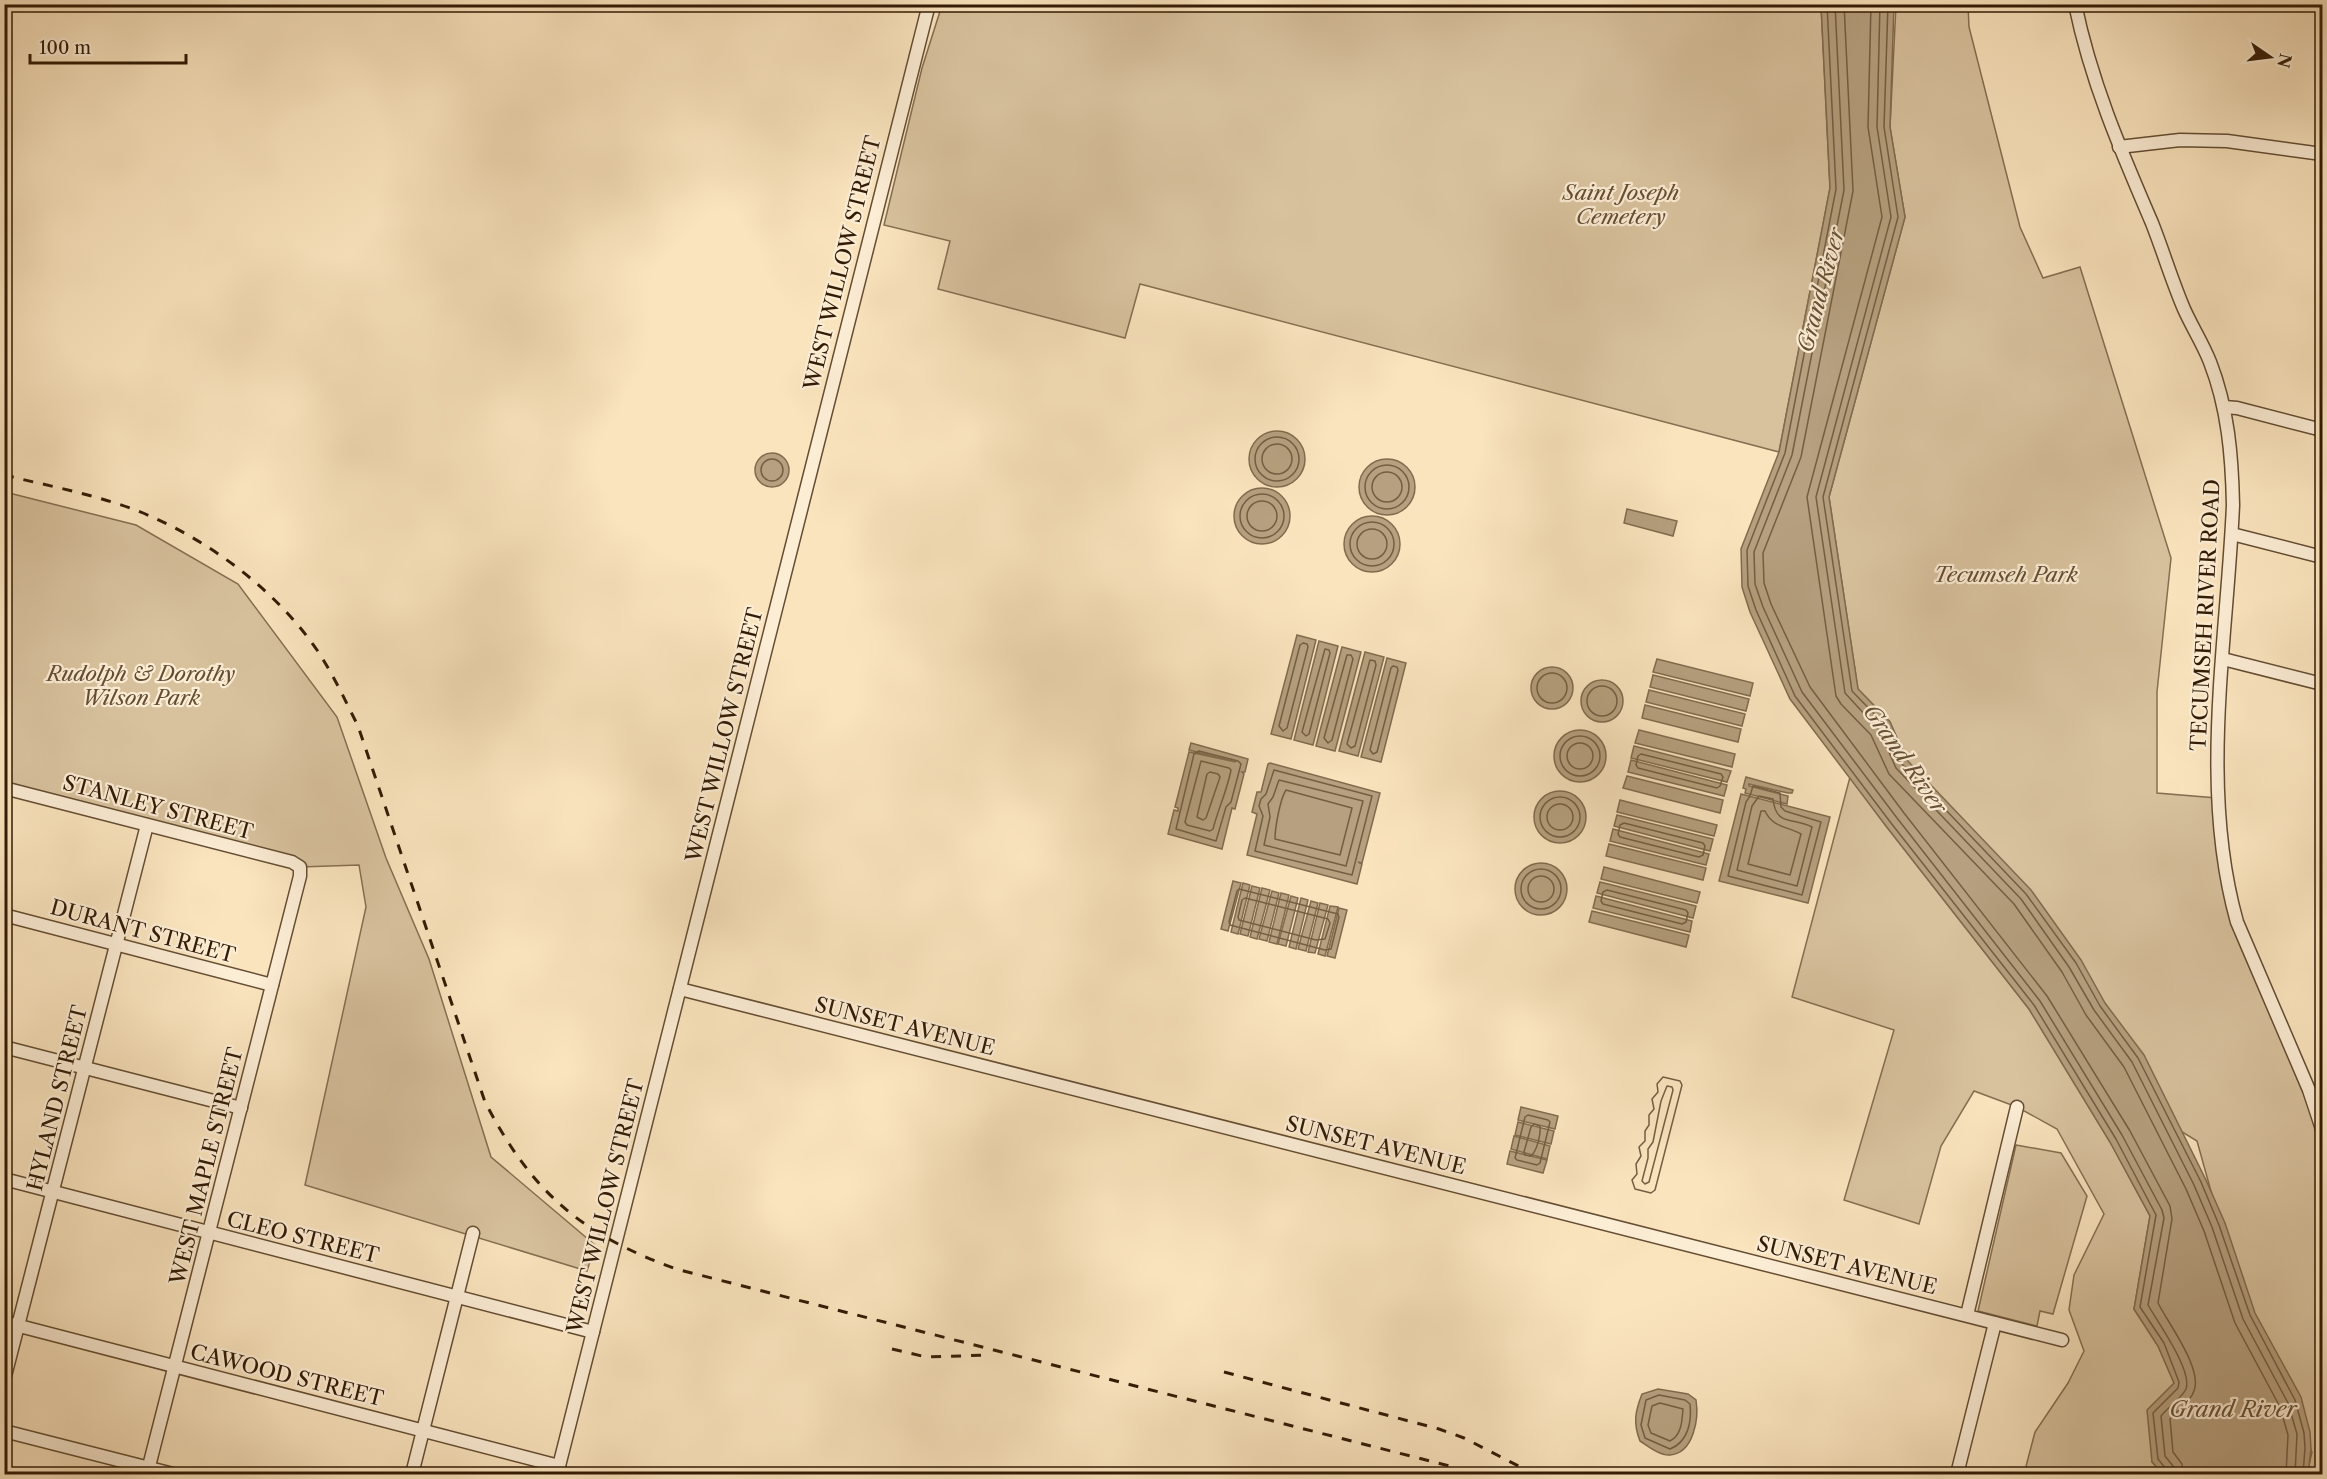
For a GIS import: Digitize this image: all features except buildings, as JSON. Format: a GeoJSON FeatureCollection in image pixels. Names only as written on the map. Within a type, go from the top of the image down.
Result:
{"type":"FeatureCollection","features":[{"type":"Feature","properties":{"kind":"street","name":"WEST WILLOW STREET"},"geometry":{"type":"LineString","coordinates":[[558,1470],[928,4]]}},
{"type":"Feature","properties":{"kind":"street","name":"TECUMSEH RIVER ROAD"},"geometry":{"type":"LineString","coordinates":[[2075,4],[2090,68],[2119,147],[2153,226],[2184,309],[2209,359],[2224,407],[2232,474],[2232,534],[2223,659],[2217,798],[2221,846],[2229,894],[2238,922],[2309,1090],[2322,1129]]}},
{"type":"Feature","properties":{"kind":"street"},"geometry":{"type":"LineString","coordinates":[[2119,147],[2180,141],[2228,141],[2322,154]]}},
{"type":"Feature","properties":{"kind":"street"},"geometry":{"type":"LineString","coordinates":[[2224,407],[2237,408],[2322,430]]}},
{"type":"Feature","properties":{"kind":"street"},"geometry":{"type":"LineString","coordinates":[[2232,534],[2322,557]]}},
{"type":"Feature","properties":{"kind":"street"},"geometry":{"type":"LineString","coordinates":[[2223,659],[2322,684]]}},
{"type":"Feature","properties":{"kind":"street","name":"STANLEY STREET"},"geometry":{"type":"LineString","coordinates":[[4,788],[292,862],[300,867]]}},
{"type":"Feature","properties":{"kind":"street","name":"HYLAND STREET"},"geometry":{"type":"LineString","coordinates":[[4,1380],[147,825]]}},
{"type":"Feature","properties":{"kind":"street","name":"WEST MAPLE STREET"},"geometry":{"type":"LineString","coordinates":[[148,1471],[300,876],[300,867]]}},
{"type":"Feature","properties":{"kind":"street","name":"DURANT STREET"},"geometry":{"type":"LineString","coordinates":[[4,915],[272,985]]}},
{"type":"Feature","properties":{"kind":"street","name":"SUNSET AVENUE"},"geometry":{"type":"LineString","coordinates":[[680,989],[2062,1340]]}},
{"type":"Feature","properties":{"kind":"street"},"geometry":{"type":"LineString","coordinates":[[4,1047],[241,1108]]}},
{"type":"Feature","properties":{"kind":"street"},"geometry":{"type":"LineString","coordinates":[[1967,1315],[2017,1107]]}},
{"type":"Feature","properties":{"kind":"street","name":"CLEO STREET"},"geometry":{"type":"LineString","coordinates":[[4,1179],[593,1332]]}},
{"type":"Feature","properties":{"kind":"street"},"geometry":{"type":"LineString","coordinates":[[412,1474],[473,1233]]}},
{"type":"Feature","properties":{"kind":"street","name":"CAWOOD STREET"},"geometry":{"type":"LineString","coordinates":[[4,1322],[423,1431],[558,1470]]}},
{"type":"Feature","properties":{"kind":"street"},"geometry":{"type":"LineString","coordinates":[[1958,1474],[1995,1323]]}},
{"type":"Feature","properties":{"kind":"street"},"geometry":{"type":"LineString","coordinates":[[4,1431],[148,1471],[174,1474]]}},
{"type":"Feature","properties":{"kind":"green space","name":"Saint Joseph Cemetery"},"geometry":{"type":"Polygon","coordinates":[[[942,5],[1821,5],[1830,188],[1779,452],[1140,284],[1125,338],[938,289],[950,241],[884,225],[922,68],[942,5]]]}},
{"type":"Feature","properties":{"kind":"green space","name":"Tecumseh Park"},"geometry":{"type":"Polygon","coordinates":[[[1896,5],[1968,5],[1969,27],[2020,227],[2043,278],[2080,267],[2171,558],[2157,692],[2157,793],[2217,798],[2229,893],[2322,1129],[2322,1474],[2307,1474],[2312,1452],[2276,1384],[2231,1263],[2197,1141],[2153,1114],[1906,759],[1890,722],[1858,689],[1829,497],[1905,217],[1890,127],[1896,5]]]}},
{"type":"Feature","properties":{"kind":"green space","name":"Rudolph & Dorothy Wilson Park"},"geometry":{"type":"Polygon","coordinates":[[[5,492],[136,525],[238,584],[337,717],[386,858],[429,959],[491,1157],[595,1245],[587,1271],[305,1185],[366,907],[359,865],[300,867],[5,790],[5,492]]]}},
{"type":"Feature","properties":{"kind":"green space"},"geometry":{"type":"Polygon","coordinates":[[[1850,777],[2029,1009],[2110,1142],[2150,1216],[2134,1309],[2158,1346],[2174,1383],[2152,1462],[2163,1474],[2024,1474],[2035,1432],[2068,1383],[2084,1351],[2069,1310],[2074,1275],[2104,1214],[2057,1129],[2017,1107],[1974,1091],[1941,1146],[1919,1224],[1844,1200],[1894,1030],[1792,997],[1850,777]]]}},
{"type":"Feature","properties":{"kind":"green space"},"geometry":{"type":"Polygon","coordinates":[[[2016,1145],[2061,1153],[2087,1196],[2053,1314],[2040,1311],[2037,1326],[1978,1311],[2016,1145]]]}},
{"type":"Feature","properties":{"kind":"water","name":"Grand River"},"geometry":{"type":"Polygon","coordinates":[[[1821,5],[1894,5],[1890,127],[1905,217],[1829,497],[1858,689],[1890,722],[1906,759],[2031,890],[2081,960],[2105,1003],[2144,1055],[2225,1223],[2255,1313],[2301,1397],[2310,1432],[2311,1449],[2308,1474],[2163,1474],[2152,1462],[2147,1410],[2174,1383],[2158,1346],[2134,1309],[2150,1216],[2110,1142],[2029,1009],[1790,699],[1750,612],[1742,587],[1741,549],[1779,452],[1830,188],[1821,5]]]}},
{"type":"Feature","properties":{"kind":"water"},"geometry":{"type":"Polygon","coordinates":[[[1271,431],[1283,431],[1293,435],[1301,443],[1305,459],[1301,475],[1293,483],[1283,487],[1271,487],[1261,483],[1253,475],[1249,465],[1249,453],[1253,443],[1261,435],[1271,431]]]}},
{"type":"Feature","properties":{"kind":"water"},"geometry":{"type":"Polygon","coordinates":[[[772,453],[784,458],[789,470],[784,482],[772,487],[760,482],[755,470],[760,458],[772,453]]]}},
{"type":"Feature","properties":{"kind":"water"},"geometry":{"type":"Polygon","coordinates":[[[1381,459],[1393,459],[1403,463],[1411,471],[1415,487],[1411,503],[1403,511],[1393,515],[1381,515],[1371,511],[1363,503],[1359,493],[1359,481],[1363,471],[1371,463],[1381,459]]]}},
{"type":"Feature","properties":{"kind":"water"},"geometry":{"type":"Polygon","coordinates":[[[1256,488],[1268,488],[1278,492],[1286,500],[1290,516],[1286,532],[1278,540],[1268,544],[1256,544],[1246,540],[1238,532],[1234,522],[1234,510],[1238,500],[1246,492],[1256,488]]]}},
{"type":"Feature","properties":{"kind":"water"},"geometry":{"type":"Polygon","coordinates":[[[1627,509],[1677,521],[1673,536],[1624,523],[1627,509]]]}},
{"type":"Feature","properties":{"kind":"water"},"geometry":{"type":"Polygon","coordinates":[[[1366,516],[1378,516],[1388,520],[1396,528],[1400,544],[1396,560],[1388,568],[1378,572],[1366,572],[1356,568],[1348,560],[1344,550],[1344,538],[1348,528],[1356,520],[1366,516]]]}},
{"type":"Feature","properties":{"kind":"water"},"geometry":{"type":"Polygon","coordinates":[[[1297,635],[1316,640],[1291,739],[1271,734],[1297,635]]]}},
{"type":"Feature","properties":{"kind":"water"},"geometry":{"type":"Polygon","coordinates":[[[1319,641],[1338,646],[1313,745],[1294,740],[1319,641]]]}},
{"type":"Feature","properties":{"kind":"water"},"geometry":{"type":"Polygon","coordinates":[[[1342,647],[1361,652],[1335,751],[1316,746],[1342,647]]]}},
{"type":"Feature","properties":{"kind":"water"},"geometry":{"type":"Polygon","coordinates":[[[1365,652],[1384,657],[1358,756],[1339,751],[1365,652]]]}},
{"type":"Feature","properties":{"kind":"water"},"geometry":{"type":"Polygon","coordinates":[[[1387,658],[1406,663],[1381,762],[1361,757],[1387,658]]]}},
{"type":"Feature","properties":{"kind":"water"},"geometry":{"type":"Polygon","coordinates":[[[1657,659],[1753,683],[1750,696],[1653,672],[1657,659]]]}},
{"type":"Feature","properties":{"kind":"water"},"geometry":{"type":"Polygon","coordinates":[[[1552,667],[1560,668],[1567,673],[1572,680],[1572,696],[1567,703],[1560,708],[1552,709],[1544,708],[1537,703],[1532,696],[1531,688],[1532,680],[1537,673],[1544,668],[1552,667]]]}},
{"type":"Feature","properties":{"kind":"water"},"geometry":{"type":"Polygon","coordinates":[[[1653,675],[1749,699],[1746,711],[1650,687],[1653,675]]]}},
{"type":"Feature","properties":{"kind":"water"},"geometry":{"type":"Polygon","coordinates":[[[1602,680],[1610,681],[1617,686],[1622,693],[1622,709],[1617,716],[1610,721],[1602,722],[1594,721],[1587,716],[1582,709],[1581,701],[1582,693],[1587,686],[1594,681],[1602,680]]]}},
{"type":"Feature","properties":{"kind":"water"},"geometry":{"type":"Polygon","coordinates":[[[1649,690],[1745,714],[1742,726],[1646,702],[1649,690]]]}},
{"type":"Feature","properties":{"kind":"water"},"geometry":{"type":"Polygon","coordinates":[[[1645,705],[1741,729],[1738,742],[1642,718],[1645,705]]]}},
{"type":"Feature","properties":{"kind":"water"},"geometry":{"type":"Polygon","coordinates":[[[1575,730],[1585,730],[1599,737],[1606,756],[1599,775],[1585,782],[1575,782],[1565,778],[1558,771],[1554,761],[1554,751],[1558,741],[1565,734],[1575,730]]]}},
{"type":"Feature","properties":{"kind":"water"},"geometry":{"type":"Polygon","coordinates":[[[1639,730],[1735,754],[1732,767],[1635,743],[1639,730]]]}},
{"type":"Feature","properties":{"kind":"water"},"geometry":{"type":"Polygon","coordinates":[[[1191,743],[1248,759],[1245,772],[1242,772],[1244,774],[1235,809],[1232,808],[1222,849],[1168,834],[1174,810],[1178,811],[1175,807],[1189,752],[1236,762],[1189,750],[1191,743]]]}},
{"type":"Feature","properties":{"kind":"water"},"geometry":{"type":"Polygon","coordinates":[[[1634,746],[1731,771],[1727,782],[1631,758],[1634,746]]]}},
{"type":"Feature","properties":{"kind":"water"},"geometry":{"type":"Polygon","coordinates":[[[1631,760],[1727,785],[1724,796],[1628,772],[1631,760]]]}},
{"type":"Feature","properties":{"kind":"water"},"geometry":{"type":"Polygon","coordinates":[[[1270,763],[1380,793],[1362,863],[1358,862],[1362,864],[1357,884],[1247,855],[1257,814],[1252,812],[1257,792],[1261,792],[1270,763]]]}},
{"type":"Feature","properties":{"kind":"water"},"geometry":{"type":"Polygon","coordinates":[[[1627,776],[1723,800],[1720,813],[1623,788],[1627,776]]]}},
{"type":"Feature","properties":{"kind":"water"},"geometry":{"type":"Polygon","coordinates":[[[1746,777],[1793,790],[1792,793],[1788,793],[1749,784],[1749,786],[1788,796],[1787,804],[1745,793],[1746,789],[1743,788],[1746,777]]]}},
{"type":"Feature","properties":{"kind":"water"},"geometry":{"type":"Polygon","coordinates":[[[1555,791],[1565,791],[1579,798],[1586,817],[1579,836],[1565,843],[1555,843],[1545,839],[1538,832],[1534,822],[1534,812],[1538,802],[1545,795],[1555,791]]]}},
{"type":"Feature","properties":{"kind":"water"},"geometry":{"type":"Polygon","coordinates":[[[1741,794],[1830,817],[1808,903],[1719,881],[1741,794]]]}},
{"type":"Feature","properties":{"kind":"water"},"geometry":{"type":"Polygon","coordinates":[[[1620,800],[1717,825],[1714,836],[1617,812],[1620,800]]]}},
{"type":"Feature","properties":{"kind":"water"},"geometry":{"type":"Polygon","coordinates":[[[1617,815],[1713,839],[1710,851],[1614,826],[1617,815]]]}},
{"type":"Feature","properties":{"kind":"water"},"geometry":{"type":"Polygon","coordinates":[[[1613,829],[1709,854],[1706,865],[1610,841],[1613,829]]]}},
{"type":"Feature","properties":{"kind":"water"},"geometry":{"type":"Polygon","coordinates":[[[1609,844],[1706,868],[1703,880],[1606,856],[1609,844]]]}},
{"type":"Feature","properties":{"kind":"water"},"geometry":{"type":"Polygon","coordinates":[[[1536,863],[1546,863],[1560,870],[1567,889],[1560,908],[1546,915],[1536,915],[1526,911],[1519,904],[1515,894],[1515,884],[1519,874],[1526,867],[1536,863]]]}},
{"type":"Feature","properties":{"kind":"water"},"geometry":{"type":"Polygon","coordinates":[[[1604,867],[1700,892],[1697,903],[1601,879],[1604,867]]]}},
{"type":"Feature","properties":{"kind":"water"},"geometry":{"type":"Polygon","coordinates":[[[1233,881],[1241,883],[1228,931],[1221,929],[1233,881]]]}},
{"type":"Feature","properties":{"kind":"water"},"geometry":{"type":"Polygon","coordinates":[[[1600,882],[1696,906],[1693,918],[1597,893],[1600,882]]]}},
{"type":"Feature","properties":{"kind":"water"},"geometry":{"type":"Polygon","coordinates":[[[1243,883],[1250,885],[1238,934],[1231,932],[1243,883]]]}},
{"type":"Feature","properties":{"kind":"water"},"geometry":{"type":"Polygon","coordinates":[[[1252,886],[1260,888],[1248,936],[1240,934],[1252,886]]]}},
{"type":"Feature","properties":{"kind":"water"},"geometry":{"type":"Polygon","coordinates":[[[1262,888],[1270,890],[1257,939],[1250,937],[1262,888]]]}},
{"type":"Feature","properties":{"kind":"water"},"geometry":{"type":"Polygon","coordinates":[[[1272,891],[1279,893],[1267,941],[1259,939],[1272,891]]]}},
{"type":"Feature","properties":{"kind":"water"},"geometry":{"type":"Polygon","coordinates":[[[1281,893],[1289,895],[1277,944],[1269,942],[1281,893]]]}},
{"type":"Feature","properties":{"kind":"water"},"geometry":{"type":"Polygon","coordinates":[[[1291,896],[1298,898],[1286,946],[1278,944],[1291,896]]]}},
{"type":"Feature","properties":{"kind":"water"},"geometry":{"type":"Polygon","coordinates":[[[1596,896],[1692,921],[1690,932],[1593,908],[1596,896]]]}},
{"type":"Feature","properties":{"kind":"water"},"geometry":{"type":"Polygon","coordinates":[[[1301,898],[1308,900],[1296,949],[1289,947],[1301,898]]]}},
{"type":"Feature","properties":{"kind":"water"},"geometry":{"type":"Polygon","coordinates":[[[1311,901],[1318,903],[1306,951],[1298,949],[1311,901]]]}},
{"type":"Feature","properties":{"kind":"water"},"geometry":{"type":"Polygon","coordinates":[[[1320,903],[1328,905],[1315,953],[1308,952],[1320,903]]]}},
{"type":"Feature","properties":{"kind":"water"},"geometry":{"type":"Polygon","coordinates":[[[1330,906],[1338,907],[1325,956],[1318,954],[1330,906]]]}},
{"type":"Feature","properties":{"kind":"water"},"geometry":{"type":"Polygon","coordinates":[[[1339,908],[1347,910],[1335,958],[1327,956],[1339,908]]]}},
{"type":"Feature","properties":{"kind":"water"},"geometry":{"type":"Polygon","coordinates":[[[1592,911],[1689,935],[1686,947],[1589,922],[1592,911]]]}},
{"type":"Feature","properties":{"kind":"water"},"geometry":{"type":"Polygon","coordinates":[[[1521,1107],[1558,1116],[1555,1129],[1518,1120],[1521,1107]]]}},
{"type":"Feature","properties":{"kind":"water"},"geometry":{"type":"Polygon","coordinates":[[[1518,1122],[1554,1131],[1551,1144],[1515,1135],[1518,1122]]]}},
{"type":"Feature","properties":{"kind":"water"},"geometry":{"type":"Polygon","coordinates":[[[1514,1136],[1550,1146],[1547,1159],[1511,1149],[1514,1136]]]}},
{"type":"Feature","properties":{"kind":"water"},"geometry":{"type":"Polygon","coordinates":[[[1510,1151],[1547,1160],[1543,1173],[1507,1164],[1510,1151]]]}},
{"type":"Feature","properties":{"kind":"water"},"geometry":{"type":"Polygon","coordinates":[[[1658,1389],[1688,1394],[1696,1400],[1697,1416],[1690,1441],[1678,1453],[1670,1455],[1658,1452],[1640,1441],[1636,1429],[1636,1412],[1642,1394],[1658,1389]]]}},
{"type":"Feature","properties":{"kind":"railway"},"geometry":{"type":"LineString","coordinates":[[4,475],[115,503],[174,527],[220,555],[242,572],[263,589],[301,629],[328,668],[358,726],[485,1102],[521,1161],[562,1206],[586,1225],[612,1241],[676,1269],[1481,1474]]}},
{"type":"Feature","properties":{"kind":"railway"},"geometry":{"type":"LineString","coordinates":[[892,1349],[926,1357],[991,1355]]}},
{"type":"Feature","properties":{"kind":"railway"},"geometry":{"type":"LineString","coordinates":[[1224,1372],[1439,1429],[1464,1438],[1534,1474]]}}]}
